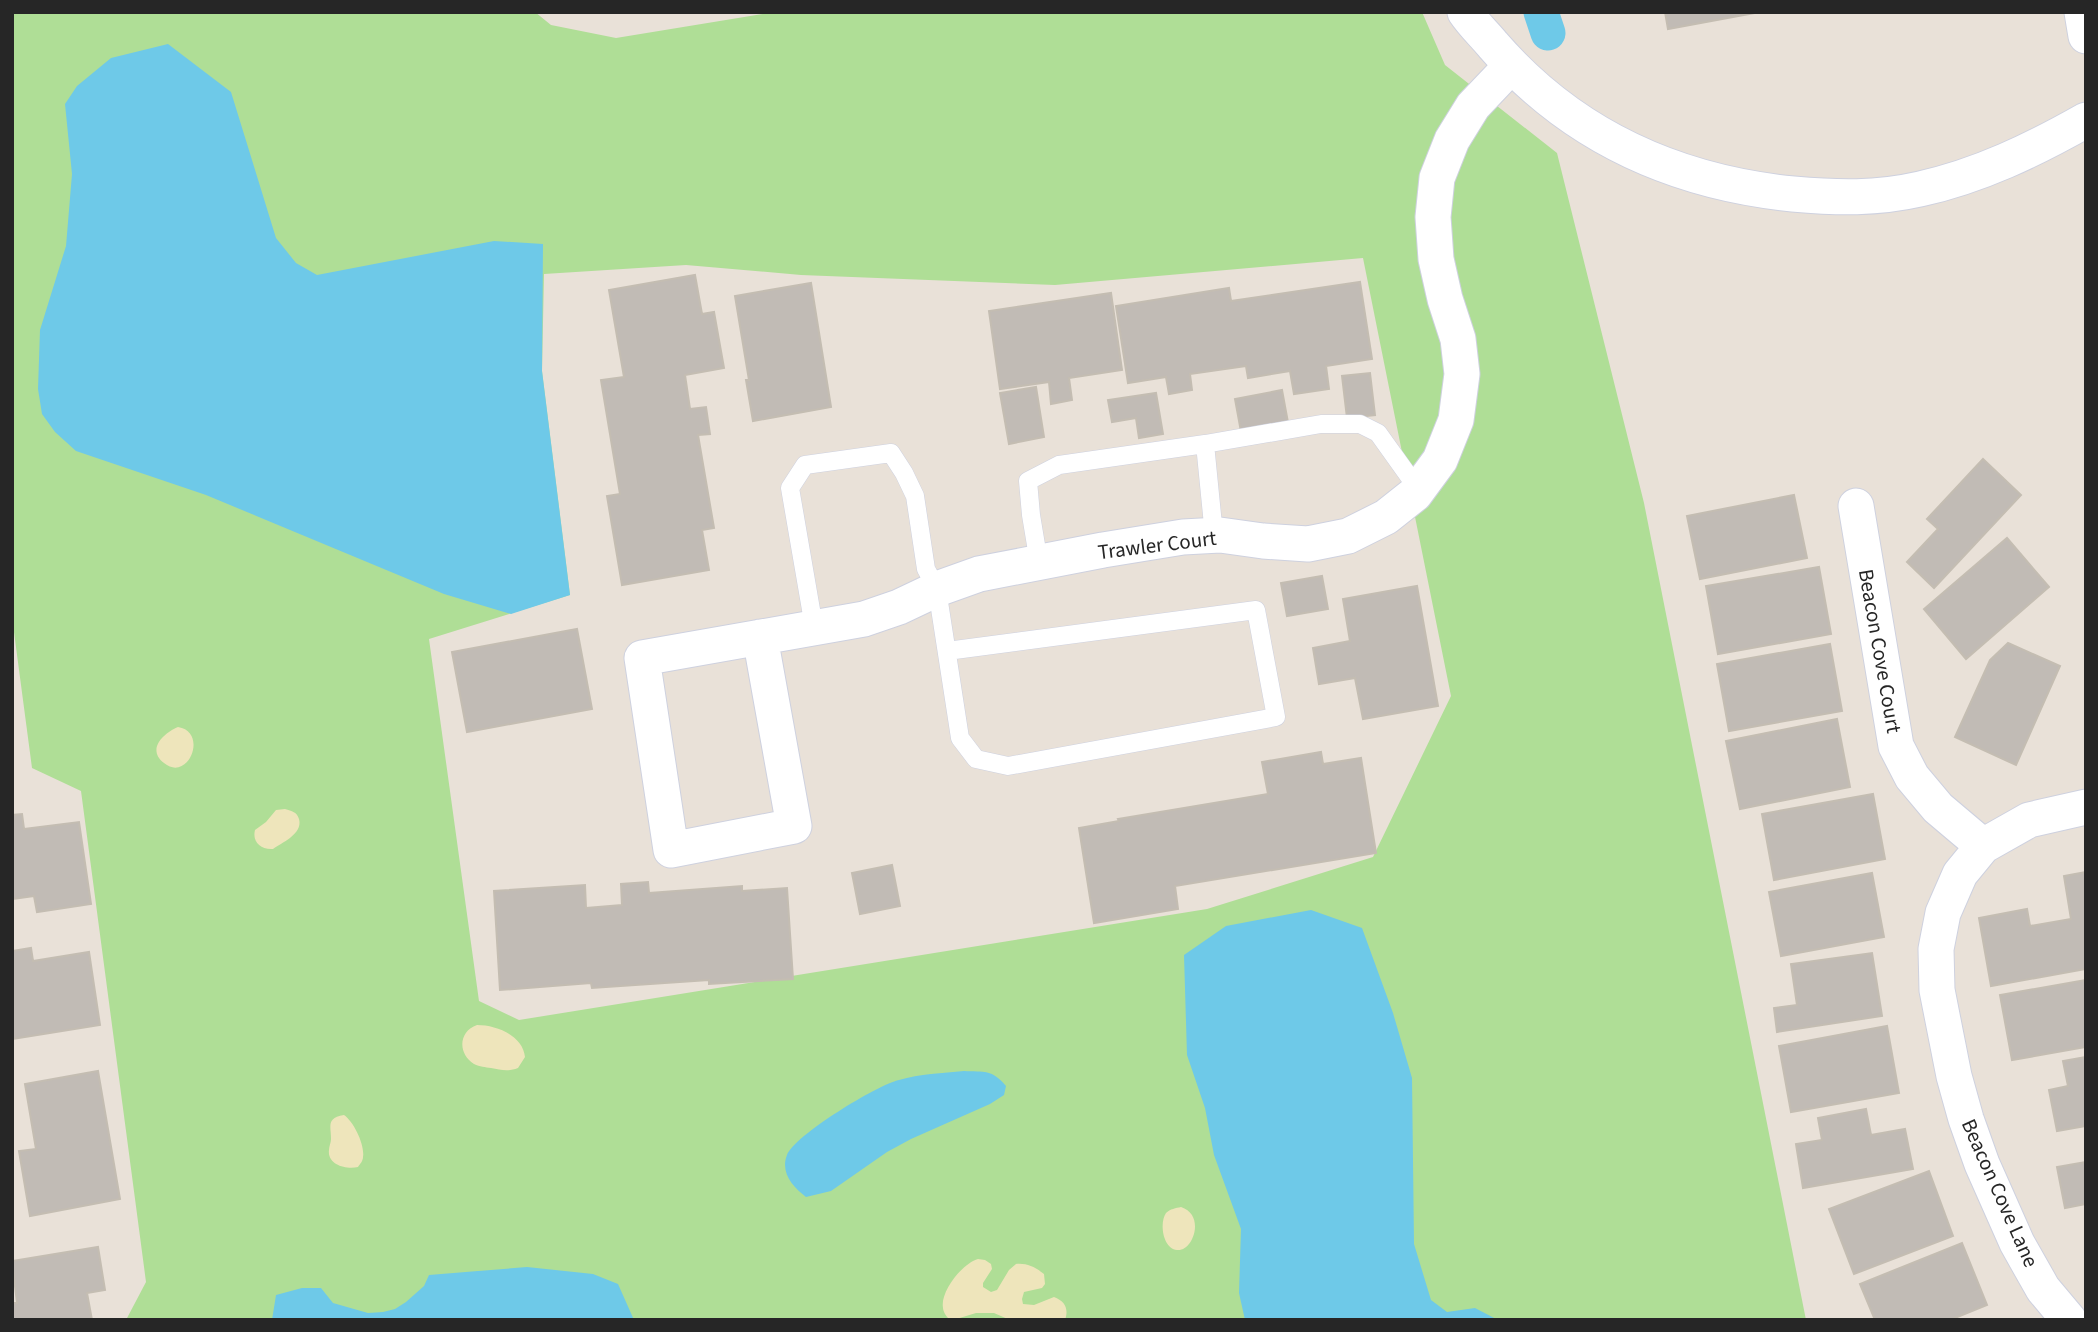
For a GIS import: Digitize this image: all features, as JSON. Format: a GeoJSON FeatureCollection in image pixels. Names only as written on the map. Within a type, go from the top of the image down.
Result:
{"type":"FeatureCollection","features":[{"type":"Feature","properties":{"kind":"street"},"geometry":{"type":"LineString","coordinates":[[1465,12],[1511,66],[1541,94],[1605,138],[1681,171],[1754,190],[1837,198],[1918,190],[1993,167],[2086,120]]}},
{"type":"Feature","properties":{"kind":"street"},"geometry":{"type":"LineString","coordinates":[[2082,12],[2086,36]]}},
{"type":"Feature","properties":{"kind":"street","name":"Trawler Court"},"geometry":{"type":"LineString","coordinates":[[760,637],[794,825],[671,850],[642,658],[864,618],[899,607],[937,589],[979,574],[1183,537],[1214,535],[1307,544],[1348,536],[1386,517],[1418,489],[1440,460],[1456,420],[1462,374],[1458,339],[1436,259],[1433,217],[1437,178],[1452,140],[1472,106],[1511,66]]}},
{"type":"Feature","properties":{"kind":"street","name":"Beacon Cove Court"},"geometry":{"type":"LineString","coordinates":[[1856,506],[1896,746],[1912,777],[1938,807],[1983,846]]}},
{"type":"Feature","properties":{"kind":"street","name":"Beacon Cove Lane"},"geometry":{"type":"LineString","coordinates":[[2069,1320],[2043,1289],[2017,1243],[1982,1164],[1954,1076],[1937,990],[1936,949],[1944,913],[1960,874],[1983,846],[2029,820],[2086,807]]}},
{"type":"Feature","properties":{"kind":"lane"},"geometry":{"type":"LineString","coordinates":[[1039,563],[1028,481],[1059,465],[1321,424],[1360,424],[1378,433],[1418,489]]}},
{"type":"Feature","properties":{"kind":"lane"},"geometry":{"type":"LineString","coordinates":[[1205,444],[1214,535]]}},
{"type":"Feature","properties":{"kind":"lane"},"geometry":{"type":"LineString","coordinates":[[814,627],[789,488],[805,465],[891,453],[915,496],[926,569],[937,589],[960,738],[976,759],[1008,765],[1276,718],[1256,610],[947,651]]}},
{"type":"Feature","properties":{"kind":"green space"},"geometry":{"type":"Polygon","coordinates":[[[12,12],[535,12],[551,25],[616,38],[775,12],[1422,12],[1445,65],[1557,153],[1644,503],[1806,1320],[126,1320],[146,1282],[81,791],[32,768],[12,617],[12,12]],[[1363,258],[1055,285],[801,275],[686,265],[544,274],[542,371],[570,595],[429,639],[479,1001],[519,1020],[1207,909],[1373,857],[1451,696],[1363,258]]]}},
{"type":"Feature","properties":{"kind":"sand"},"geometry":{"type":"Polygon","coordinates":[[[178,727],[187,731],[194,746],[187,762],[181,767],[173,767],[159,758],[157,747],[167,733],[178,727]]]}},
{"type":"Feature","properties":{"kind":"sand"},"geometry":{"type":"Polygon","coordinates":[[[285,809],[297,815],[298,829],[273,849],[261,847],[256,842],[255,830],[276,810],[285,809]]]}},
{"type":"Feature","properties":{"kind":"sand"},"geometry":{"type":"Polygon","coordinates":[[[477,1025],[508,1033],[519,1043],[525,1057],[518,1068],[504,1070],[482,1067],[469,1059],[462,1043],[467,1032],[477,1025]]]}},
{"type":"Feature","properties":{"kind":"sand"},"geometry":{"type":"Polygon","coordinates":[[[344,1115],[361,1140],[363,1158],[358,1167],[349,1168],[334,1163],[329,1155],[332,1120],[344,1115]]]}},
{"type":"Feature","properties":{"kind":"sand"},"geometry":{"type":"Polygon","coordinates":[[[1181,1207],[1189,1211],[1195,1225],[1188,1245],[1177,1250],[1168,1245],[1163,1223],[1166,1213],[1181,1207]]]}},
{"type":"Feature","properties":{"kind":"sand"},"geometry":{"type":"Polygon","coordinates":[[[978,1259],[991,1264],[992,1269],[983,1287],[991,1292],[997,1290],[1009,1270],[1016,1264],[1034,1267],[1044,1274],[1045,1284],[1042,1288],[1024,1292],[1023,1304],[1034,1305],[1054,1297],[1065,1306],[1065,1320],[1010,1320],[994,1313],[976,1313],[953,1320],[948,1318],[943,1301],[949,1286],[966,1266],[978,1259]]]}},
{"type":"Feature","properties":{"kind":"water"},"geometry":{"type":"Polygon","coordinates":[[[168,44],[231,92],[276,238],[296,263],[317,275],[494,241],[543,244],[542,371],[570,595],[511,614],[444,594],[206,495],[76,451],[55,432],[42,414],[38,389],[40,330],[66,246],[72,174],[65,104],[77,86],[111,58],[168,44]]]}},
{"type":"Feature","properties":{"kind":"water"},"geometry":{"type":"Polygon","coordinates":[[[1311,910],[1362,928],[1393,1013],[1412,1078],[1414,1244],[1431,1300],[1447,1312],[1475,1308],[1498,1320],[1245,1320],[1239,1293],[1241,1229],[1214,1155],[1205,1108],[1187,1055],[1184,955],[1226,926],[1311,910]]]}},
{"type":"Feature","properties":{"kind":"water"},"geometry":{"type":"Polygon","coordinates":[[[964,1071],[987,1072],[996,1077],[1006,1086],[1004,1095],[887,1152],[831,1191],[806,1197],[789,1179],[785,1162],[793,1146],[838,1112],[873,1091],[899,1080],[964,1071]]]}},
{"type":"Feature","properties":{"kind":"water"},"geometry":{"type":"Polygon","coordinates":[[[527,1267],[593,1274],[618,1284],[634,1320],[272,1320],[276,1295],[302,1288],[321,1288],[333,1303],[368,1313],[383,1312],[406,1302],[424,1286],[429,1275],[527,1267]]]}},
{"type":"Feature","properties":{"kind":"building"},"geometry":{"type":"Polygon","coordinates":[[[1665,12],[1760,12],[1668,29],[1665,12]]]}},
{"type":"Feature","properties":{"kind":"building"},"geometry":{"type":"Polygon","coordinates":[[[695,275],[702,314],[714,312],[724,368],[685,375],[690,409],[706,407],[710,434],[698,435],[714,528],[702,530],[709,570],[622,585],[607,496],[620,494],[601,380],[624,377],[609,290],[695,275]]]}},
{"type":"Feature","properties":{"kind":"building"},"geometry":{"type":"Polygon","coordinates":[[[1360,282],[1372,359],[1326,366],[1329,389],[1294,394],[1290,371],[1248,378],[1246,366],[1190,374],[1192,390],[1169,394],[1166,377],[1128,383],[1116,306],[1229,288],[1231,301],[1360,282]]]}},
{"type":"Feature","properties":{"kind":"building"},"geometry":{"type":"Polygon","coordinates":[[[811,283],[831,407],[753,421],[735,296],[811,283]]]}},
{"type":"Feature","properties":{"kind":"building"},"geometry":{"type":"Polygon","coordinates":[[[1111,293],[1122,370],[1069,378],[1072,400],[1051,404],[1049,382],[1000,389],[989,311],[1111,293]]]}},
{"type":"Feature","properties":{"kind":"building"},"geometry":{"type":"Polygon","coordinates":[[[1370,373],[1375,415],[1347,418],[1342,376],[1370,373]]]}},
{"type":"Feature","properties":{"kind":"building"},"geometry":{"type":"Polygon","coordinates":[[[1036,387],[1044,437],[1009,444],[1000,393],[1036,387]]]}},
{"type":"Feature","properties":{"kind":"building"},"geometry":{"type":"Polygon","coordinates":[[[1282,390],[1289,428],[1242,437],[1235,399],[1282,390]]]}},
{"type":"Feature","properties":{"kind":"building"},"geometry":{"type":"Polygon","coordinates":[[[1156,393],[1163,434],[1139,438],[1136,418],[1112,422],[1108,400],[1156,393]]]}},
{"type":"Feature","properties":{"kind":"building"},"geometry":{"type":"Polygon","coordinates":[[[1983,459],[2021,495],[1934,588],[1907,562],[1938,529],[1927,519],[1983,459]]]}},
{"type":"Feature","properties":{"kind":"building"},"geometry":{"type":"Polygon","coordinates":[[[1794,495],[1807,558],[1700,579],[1687,516],[1794,495]]]}},
{"type":"Feature","properties":{"kind":"building"},"geometry":{"type":"Polygon","coordinates":[[[2007,538],[2049,587],[1966,659],[1924,609],[2007,538]]]}},
{"type":"Feature","properties":{"kind":"building"},"geometry":{"type":"Polygon","coordinates":[[[1819,567],[1831,634],[1718,654],[1706,586],[1819,567]]]}},
{"type":"Feature","properties":{"kind":"building"},"geometry":{"type":"Polygon","coordinates":[[[1322,576],[1328,609],[1287,616],[1281,583],[1322,576]]]}},
{"type":"Feature","properties":{"kind":"building"},"geometry":{"type":"Polygon","coordinates":[[[1417,586],[1438,706],[1363,719],[1355,678],[1319,684],[1313,648],[1350,641],[1343,599],[1417,586]]]}},
{"type":"Feature","properties":{"kind":"building"},"geometry":{"type":"Polygon","coordinates":[[[577,629],[592,709],[467,732],[452,652],[577,629]]]}},
{"type":"Feature","properties":{"kind":"building"},"geometry":{"type":"Polygon","coordinates":[[[2008,643],[2060,666],[2016,765],[1955,737],[1990,660],[2008,643]]]}},
{"type":"Feature","properties":{"kind":"building"},"geometry":{"type":"Polygon","coordinates":[[[1830,644],[1842,711],[1729,731],[1717,664],[1830,644]]]}},
{"type":"Feature","properties":{"kind":"building"},"geometry":{"type":"Polygon","coordinates":[[[1837,719],[1850,787],[1740,809],[1726,741],[1837,719]]]}},
{"type":"Feature","properties":{"kind":"building"},"geometry":{"type":"Polygon","coordinates":[[[1321,752],[1323,764],[1361,758],[1376,853],[1175,886],[1178,909],[1094,923],[1079,828],[1268,794],[1262,762],[1321,752]]]}},
{"type":"Feature","properties":{"kind":"building"},"geometry":{"type":"Polygon","coordinates":[[[1873,794],[1885,859],[1774,880],[1762,814],[1873,794]]]}},
{"type":"Feature","properties":{"kind":"building"},"geometry":{"type":"Polygon","coordinates":[[[22,814],[24,829],[79,822],[91,904],[37,912],[34,896],[12,899],[12,815],[22,814]]]}},
{"type":"Feature","properties":{"kind":"building"},"geometry":{"type":"Polygon","coordinates":[[[892,865],[900,906],[860,914],[852,873],[892,865]]]}},
{"type":"Feature","properties":{"kind":"building"},"geometry":{"type":"Polygon","coordinates":[[[2086,872],[2086,969],[1991,986],[1979,918],[2027,909],[2030,926],[2071,919],[2064,876],[2086,872]]]}},
{"type":"Feature","properties":{"kind":"building"},"geometry":{"type":"Polygon","coordinates":[[[1872,873],[1884,937],[1781,956],[1769,892],[1872,873]]]}},
{"type":"Feature","properties":{"kind":"building"},"geometry":{"type":"Polygon","coordinates":[[[648,882],[649,893],[742,886],[742,891],[787,888],[793,979],[709,984],[709,980],[592,988],[591,983],[500,990],[494,891],[585,885],[586,908],[622,905],[621,884],[648,882]]]}},
{"type":"Feature","properties":{"kind":"building"},"geometry":{"type":"Polygon","coordinates":[[[31,948],[33,961],[89,952],[100,1025],[12,1039],[12,951],[31,948]]]}},
{"type":"Feature","properties":{"kind":"building"},"geometry":{"type":"Polygon","coordinates":[[[1872,953],[1882,1016],[1777,1032],[1774,1008],[1797,1005],[1791,964],[1872,953]]]}},
{"type":"Feature","properties":{"kind":"building"},"geometry":{"type":"Polygon","coordinates":[[[2086,980],[2086,1047],[2012,1060],[2000,995],[2086,980]]]}},
{"type":"Feature","properties":{"kind":"building"},"geometry":{"type":"Polygon","coordinates":[[[1887,1026],[1899,1093],[1791,1112],[1779,1046],[1887,1026]]]}},
{"type":"Feature","properties":{"kind":"building"},"geometry":{"type":"Polygon","coordinates":[[[2086,1057],[2086,1126],[2057,1131],[2049,1090],[2068,1086],[2063,1061],[2086,1057]]]}},
{"type":"Feature","properties":{"kind":"building"},"geometry":{"type":"Polygon","coordinates":[[[98,1071],[120,1199],[30,1216],[19,1151],[36,1149],[25,1084],[98,1071]]]}},
{"type":"Feature","properties":{"kind":"building"},"geometry":{"type":"Polygon","coordinates":[[[1866,1109],[1871,1135],[1905,1129],[1913,1169],[1803,1188],[1796,1144],[1822,1140],[1818,1118],[1866,1109]]]}},
{"type":"Feature","properties":{"kind":"building"},"geometry":{"type":"Polygon","coordinates":[[[2086,1162],[2086,1204],[2065,1208],[2057,1167],[2086,1162]]]}},
{"type":"Feature","properties":{"kind":"building"},"geometry":{"type":"Polygon","coordinates":[[[1929,1171],[1953,1236],[1854,1274],[1829,1209],[1929,1171]]]}},
{"type":"Feature","properties":{"kind":"building"},"geometry":{"type":"Polygon","coordinates":[[[1962,1243],[1987,1305],[1950,1320],[1875,1320],[1860,1284],[1962,1243]]]}},
{"type":"Feature","properties":{"kind":"building"},"geometry":{"type":"Polygon","coordinates":[[[98,1247],[105,1290],[87,1293],[92,1320],[12,1320],[12,1303],[17,1303],[12,1261],[98,1247]]]}},
{"type":"Feature","properties":{"kind":"waterway"},"geometry":{"type":"LineString","coordinates":[[1541,12],[1548,33]]}}]}
